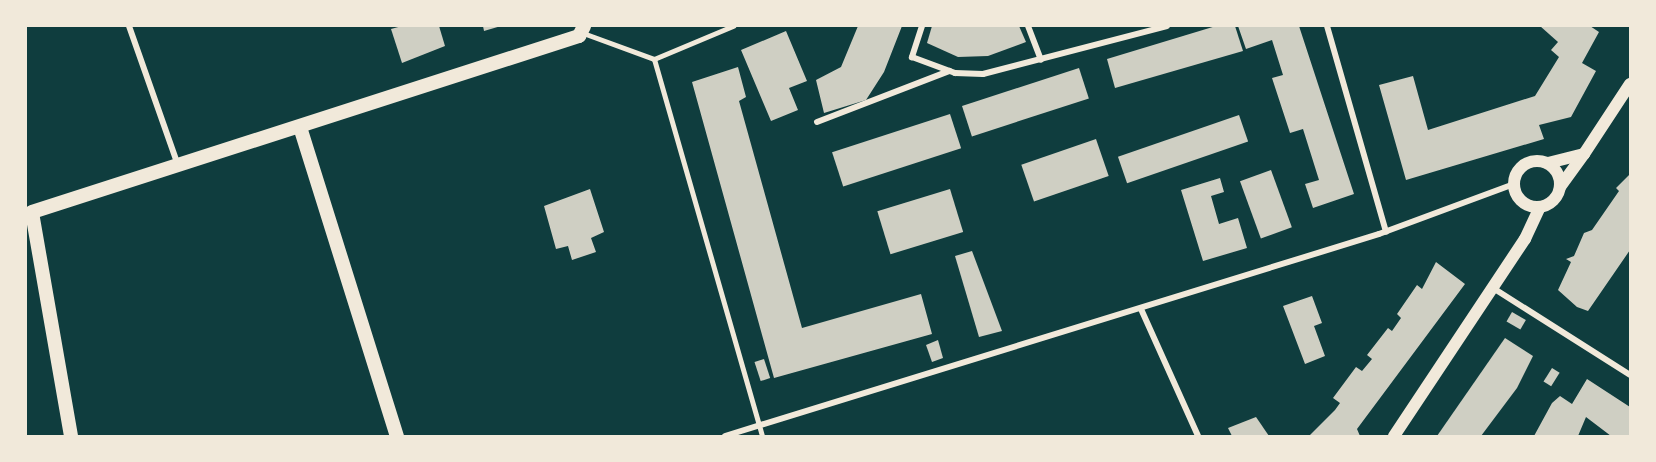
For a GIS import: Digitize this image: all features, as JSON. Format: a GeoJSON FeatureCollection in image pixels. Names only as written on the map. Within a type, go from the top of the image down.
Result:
{"type":"FeatureCollection","features":[{"type":"Feature","properties":{"kind":"main road"},"geometry":{"type":"LineString","coordinates":[[71,436],[28,212],[300,127],[584,29]]}},
{"type":"Feature","properties":{"kind":"main road"},"geometry":{"type":"LineString","coordinates":[[1394,436],[1493,288],[1540,207],[1553,200],[1630,84]]}},
{"type":"Feature","properties":{"kind":"main road"},"geometry":{"type":"LineString","coordinates":[[300,127],[397,436]]}},
{"type":"Feature","properties":{"kind":"main road"},"geometry":{"type":"LineString","coordinates":[[1540,207],[1520,198],[1514,184],[1522,166],[1548,163],[1584,154]]}},
{"type":"Feature","properties":{"kind":"main road"},"geometry":{"type":"LineString","coordinates":[[1548,163],[1560,187]]}},
{"type":"Feature","properties":{"kind":"street"},"geometry":{"type":"LineString","coordinates":[[129,26],[178,165]]}},
{"type":"Feature","properties":{"kind":"street"},"geometry":{"type":"LineString","coordinates":[[584,29],[654,59],[733,26]]}},
{"type":"Feature","properties":{"kind":"street"},"geometry":{"type":"LineString","coordinates":[[922,26],[912,57],[949,71],[983,74],[1167,26]]}},
{"type":"Feature","properties":{"kind":"street"},"geometry":{"type":"LineString","coordinates":[[1028,26],[1041,60]]}},
{"type":"Feature","properties":{"kind":"street"},"geometry":{"type":"LineString","coordinates":[[1327,26],[1386,231]]}},
{"type":"Feature","properties":{"kind":"street"},"geometry":{"type":"LineString","coordinates":[[654,59],[762,436]]}},
{"type":"Feature","properties":{"kind":"street"},"geometry":{"type":"LineString","coordinates":[[816,122],[949,71]]}},
{"type":"Feature","properties":{"kind":"street"},"geometry":{"type":"LineString","coordinates":[[725,436],[1141,309],[1386,231],[1514,184]]}},
{"type":"Feature","properties":{"kind":"street"},"geometry":{"type":"LineString","coordinates":[[1493,288],[1630,375]]}},
{"type":"Feature","properties":{"kind":"street"},"geometry":{"type":"LineString","coordinates":[[1141,309],[1198,436]]}},
{"type":"Feature","properties":{"kind":"building"},"geometry":{"type":"Polygon","coordinates":[[[402,26],[439,26],[445,46],[402,63],[391,29],[402,26]]]}},
{"type":"Feature","properties":{"kind":"building"},"geometry":{"type":"Polygon","coordinates":[[[483,26],[501,26],[484,31],[483,26]]]}},
{"type":"Feature","properties":{"kind":"building"},"geometry":{"type":"Polygon","coordinates":[[[858,26],[902,26],[884,72],[866,100],[824,113],[816,80],[841,67],[858,26]]]}},
{"type":"Feature","properties":{"kind":"building"},"geometry":{"type":"Polygon","coordinates":[[[932,26],[1019,26],[1026,42],[988,56],[958,57],[927,43],[932,26]]]}},
{"type":"Feature","properties":{"kind":"building"},"geometry":{"type":"Polygon","coordinates":[[[1216,26],[1235,26],[1243,51],[1115,88],[1107,59],[1216,26]]]}},
{"type":"Feature","properties":{"kind":"building"},"geometry":{"type":"Polygon","coordinates":[[[1238,26],[1299,26],[1354,194],[1313,208],[1305,184],[1319,180],[1303,129],[1290,133],[1272,78],[1283,75],[1272,40],[1246,49],[1238,26]]]}},
{"type":"Feature","properties":{"kind":"building"},"geometry":{"type":"Polygon","coordinates":[[[1540,26],[1590,26],[1599,32],[1582,63],[1596,71],[1571,117],[1539,125],[1544,139],[1406,180],[1379,85],[1413,76],[1428,130],[1535,96],[1559,57],[1551,50],[1558,42],[1540,26]]]}},
{"type":"Feature","properties":{"kind":"building"},"geometry":{"type":"Polygon","coordinates":[[[786,31],[807,81],[789,88],[798,110],[771,121],[741,50],[786,31]]]}},
{"type":"Feature","properties":{"kind":"building"},"geometry":{"type":"Polygon","coordinates":[[[738,67],[746,97],[739,101],[802,328],[921,294],[932,334],[774,378],[692,82],[738,67]]]}},
{"type":"Feature","properties":{"kind":"building"},"geometry":{"type":"Polygon","coordinates":[[[1079,68],[1089,98],[972,136],[962,106],[1079,68]]]}},
{"type":"Feature","properties":{"kind":"building"},"geometry":{"type":"Polygon","coordinates":[[[950,114],[961,148],[843,187],[832,152],[950,114]]]}},
{"type":"Feature","properties":{"kind":"building"},"geometry":{"type":"Polygon","coordinates":[[[1239,115],[1248,141],[1127,183],[1118,157],[1239,115]]]}},
{"type":"Feature","properties":{"kind":"building"},"geometry":{"type":"Polygon","coordinates":[[[1096,139],[1109,176],[1034,202],[1021,165],[1096,139]]]}},
{"type":"Feature","properties":{"kind":"building"},"geometry":{"type":"Polygon","coordinates":[[[1271,170],[1292,227],[1261,239],[1240,181],[1271,170]]]}},
{"type":"Feature","properties":{"kind":"building"},"geometry":{"type":"Polygon","coordinates":[[[1630,174],[1630,250],[1588,311],[1577,307],[1558,290],[1571,262],[1566,259],[1574,256],[1584,233],[1592,230],[1619,191],[1616,188],[1630,174]]]}},
{"type":"Feature","properties":{"kind":"building"},"geometry":{"type":"Polygon","coordinates":[[[1220,178],[1224,192],[1211,196],[1219,224],[1238,218],[1247,248],[1203,261],[1181,190],[1220,178]]]}},
{"type":"Feature","properties":{"kind":"building"},"geometry":{"type":"Polygon","coordinates":[[[590,189],[604,232],[591,238],[596,252],[572,260],[568,246],[556,249],[544,206],[590,189]]]}},
{"type":"Feature","properties":{"kind":"building"},"geometry":{"type":"Polygon","coordinates":[[[950,189],[963,232],[890,254],[877,211],[950,189]]]}},
{"type":"Feature","properties":{"kind":"building"},"geometry":{"type":"Polygon","coordinates":[[[972,251],[1002,331],[979,337],[955,256],[972,251]]]}},
{"type":"Feature","properties":{"kind":"building"},"geometry":{"type":"Polygon","coordinates":[[[1436,262],[1465,284],[1357,429],[1360,436],[1309,436],[1335,410],[1340,403],[1333,398],[1356,367],[1362,371],[1372,359],[1367,355],[1388,328],[1392,331],[1401,318],[1397,314],[1417,285],[1422,289],[1436,262]]]}},
{"type":"Feature","properties":{"kind":"building"},"geometry":{"type":"Polygon","coordinates":[[[1312,296],[1322,323],[1314,326],[1325,356],[1305,364],[1283,306],[1312,296]]]}},
{"type":"Feature","properties":{"kind":"building"},"geometry":{"type":"Polygon","coordinates":[[[1512,312],[1526,320],[1520,330],[1506,322],[1512,312]]]}},
{"type":"Feature","properties":{"kind":"building"},"geometry":{"type":"Polygon","coordinates":[[[1505,338],[1533,356],[1517,388],[1481,436],[1437,436],[1505,338]]]}},
{"type":"Feature","properties":{"kind":"building"},"geometry":{"type":"Polygon","coordinates":[[[938,340],[943,358],[932,362],[926,345],[938,340]]]}},
{"type":"Feature","properties":{"kind":"building"},"geometry":{"type":"Polygon","coordinates":[[[764,359],[770,378],[761,381],[754,362],[764,359]]]}},
{"type":"Feature","properties":{"kind":"building"},"geometry":{"type":"Polygon","coordinates":[[[1552,368],[1560,373],[1551,386],[1544,382],[1552,368]]]}},
{"type":"Feature","properties":{"kind":"building"},"geometry":{"type":"Polygon","coordinates":[[[1587,379],[1630,407],[1630,436],[1611,436],[1586,417],[1578,436],[1534,436],[1552,403],[1560,396],[1572,404],[1587,379]]]}},
{"type":"Feature","properties":{"kind":"building"},"geometry":{"type":"Polygon","coordinates":[[[1256,417],[1269,436],[1232,436],[1228,428],[1256,417]]]}}]}
